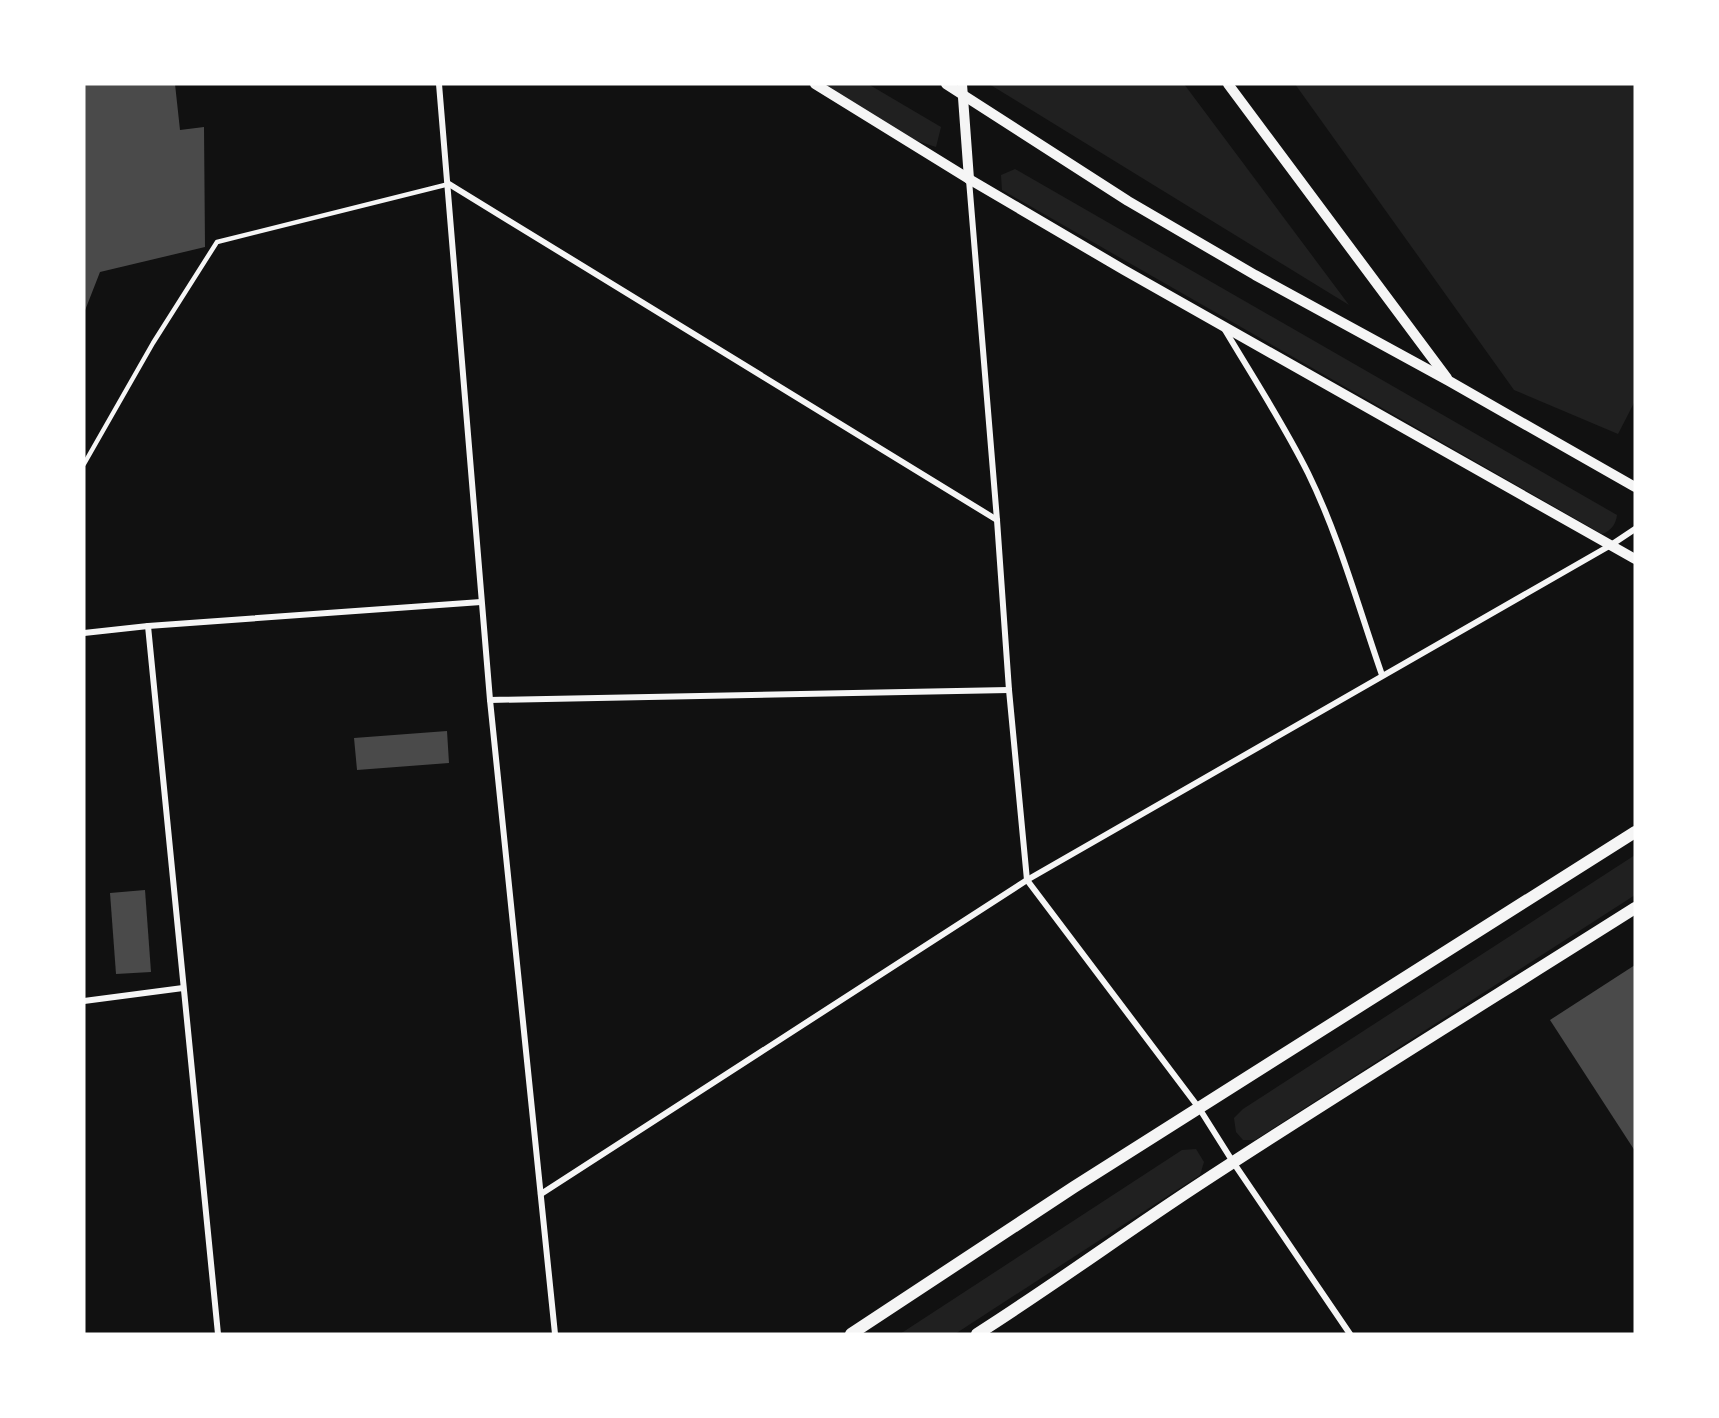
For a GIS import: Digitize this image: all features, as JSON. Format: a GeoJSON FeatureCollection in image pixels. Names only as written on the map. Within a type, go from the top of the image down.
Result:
{"type":"FeatureCollection","features":[{"type":"Feature","properties":{"kind":"main road"},"geometry":{"type":"LineString","coordinates":[[851,1334],[1074,1187],[1635,832]]}},
{"type":"Feature","properties":{"kind":"main road"},"geometry":{"type":"LineString","coordinates":[[977,1334],[1233,1162],[1635,908]]}},
{"type":"Feature","properties":{"kind":"street"},"geometry":{"type":"LineString","coordinates":[[440,84],[490,700],[555,1334]]}},
{"type":"Feature","properties":{"kind":"street"},"geometry":{"type":"LineString","coordinates":[[815,84],[969,179],[1223,327],[1635,559]]}},
{"type":"Feature","properties":{"kind":"street"},"geometry":{"type":"LineString","coordinates":[[946,84],[962,89],[1128,201],[1635,487]]}},
{"type":"Feature","properties":{"kind":"street"},"geometry":{"type":"LineString","coordinates":[[1228,84],[1449,381]]}},
{"type":"Feature","properties":{"kind":"street"},"geometry":{"type":"LineString","coordinates":[[962,89],[1009,690],[1027,880],[1199,1108],[1350,1334]]}},
{"type":"Feature","properties":{"kind":"street"},"geometry":{"type":"LineString","coordinates":[[449,183],[997,520]]}},
{"type":"Feature","properties":{"kind":"street"},"geometry":{"type":"LineString","coordinates":[[1223,327],[1275,412],[1308,474],[1337,543],[1382,675]]}},
{"type":"Feature","properties":{"kind":"street"},"geometry":{"type":"LineString","coordinates":[[541,1194],[1027,880],[1611,545],[1635,529]]}},
{"type":"Feature","properties":{"kind":"street"},"geometry":{"type":"LineString","coordinates":[[84,633],[148,626],[481,602]]}},
{"type":"Feature","properties":{"kind":"street"},"geometry":{"type":"LineString","coordinates":[[148,626],[218,1334]]}},
{"type":"Feature","properties":{"kind":"street"},"geometry":{"type":"LineString","coordinates":[[490,700],[1009,690]]}},
{"type":"Feature","properties":{"kind":"street"},"geometry":{"type":"LineString","coordinates":[[84,1001],[183,988]]}},
{"type":"Feature","properties":{"kind":"lane"},"geometry":{"type":"LineString","coordinates":[[84,464],[153,343],[217,242],[449,183]]}},
{"type":"Feature","properties":{"kind":"shaded area"},"geometry":{"type":"Polygon","coordinates":[[[814,84],[868,84],[941,127],[936,147],[908,138],[814,84]]]}},
{"type":"Feature","properties":{"kind":"shaded area"},"geometry":{"type":"Polygon","coordinates":[[[989,84],[1184,84],[1349,305],[989,84]]]}},
{"type":"Feature","properties":{"kind":"shaded area"},"geometry":{"type":"Polygon","coordinates":[[[1295,84],[1635,84],[1635,401],[1618,434],[1514,390],[1295,84]]]}},
{"type":"Feature","properties":{"kind":"shaded area"},"geometry":{"type":"Polygon","coordinates":[[[1015,169],[1617,515],[1614,524],[1602,534],[1002,190],[1001,175],[1015,169]]]}},
{"type":"Feature","properties":{"kind":"shaded area"},"geometry":{"type":"Polygon","coordinates":[[[1635,855],[1635,895],[1255,1140],[1243,1140],[1236,1132],[1234,1118],[1243,1109],[1635,855]]]}},
{"type":"Feature","properties":{"kind":"shaded area"},"geometry":{"type":"Polygon","coordinates":[[[1196,1149],[1204,1162],[1200,1175],[955,1334],[900,1334],[1182,1150],[1196,1149]]]}},
{"type":"Feature","properties":{"kind":"building"},"geometry":{"type":"Polygon","coordinates":[[[84,84],[175,84],[180,130],[204,127],[205,247],[100,272],[84,313],[84,84]]]}},
{"type":"Feature","properties":{"kind":"building"},"geometry":{"type":"Polygon","coordinates":[[[447,731],[449,763],[357,770],[354,738],[447,731]]]}},
{"type":"Feature","properties":{"kind":"building"},"geometry":{"type":"Polygon","coordinates":[[[145,890],[151,972],[116,974],[110,893],[145,890]]]}},
{"type":"Feature","properties":{"kind":"building"},"geometry":{"type":"Polygon","coordinates":[[[1635,965],[1635,1151],[1550,1020],[1635,965]]]}}]}
